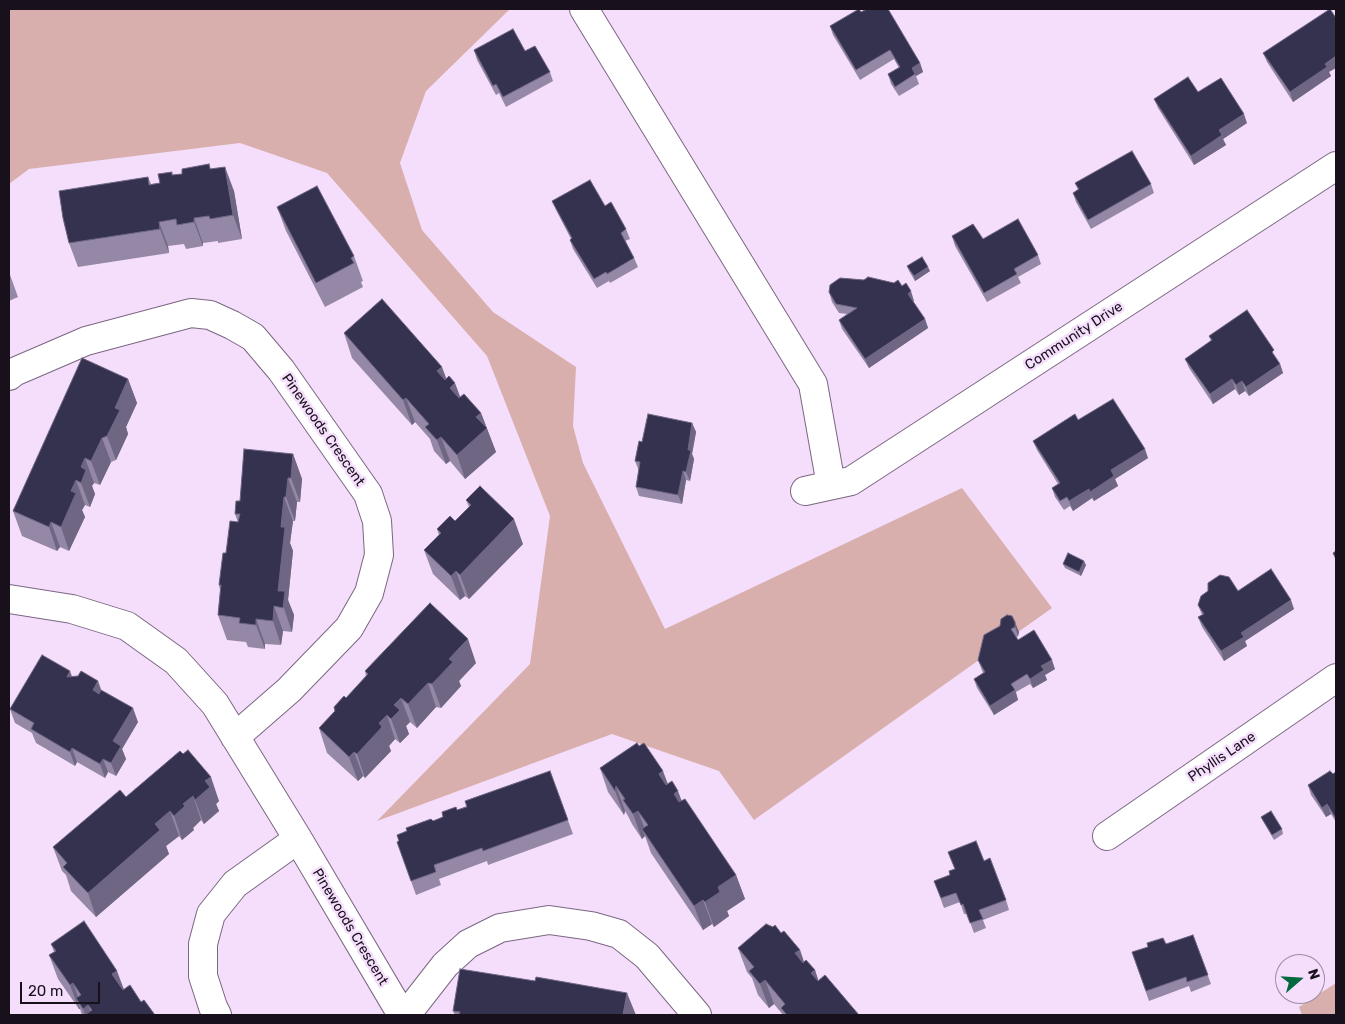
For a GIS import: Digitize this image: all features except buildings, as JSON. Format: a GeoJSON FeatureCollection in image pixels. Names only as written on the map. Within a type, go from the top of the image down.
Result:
{"type":"FeatureCollection","features":[{"type":"Feature","properties":{"kind":"street","name":"Community Drive"},"geometry":{"type":"LineString","coordinates":[[584,9],[812,384],[818,488],[851,481],[1336,166]]}},
{"type":"Feature","properties":{"kind":"street","name":"Pinewoods Crescent"},"geometry":{"type":"LineString","coordinates":[[9,376],[14,372],[86,341],[190,313],[210,315],[253,337],[281,370],[368,494],[377,521],[380,556],[369,593],[349,628],[289,690],[235,736]]}},
{"type":"Feature","properties":{"kind":"street","name":"Pinewoods Crescent"},"geometry":{"type":"LineString","coordinates":[[9,599],[72,608],[127,626],[176,661],[215,704],[298,839],[402,1015]]}},
{"type":"Feature","properties":{"kind":"street","name":"Phyllis Lane"},"geometry":{"type":"LineString","coordinates":[[1107,836],[1336,678]]}},
{"type":"Feature","properties":{"kind":"street"},"geometry":{"type":"LineString","coordinates":[[217,1015],[212,1008],[203,976],[203,944],[211,914],[235,884],[298,839]]}},
{"type":"Feature","properties":{"kind":"street"},"geometry":{"type":"LineString","coordinates":[[406,1015],[445,965],[468,944],[500,928],[549,920],[592,926],[619,934],[647,956],[697,1015]]}},
{"type":"Feature","properties":{"kind":"shaded area"},"geometry":{"type":"Polygon","coordinates":[[[9,9],[510,9],[426,91],[400,163],[422,230],[493,312],[576,367],[573,426],[583,463],[665,629],[962,488],[1052,608],[754,820],[719,771],[612,734],[377,821],[530,664],[550,516],[487,356],[327,173],[240,143],[29,169],[9,184],[9,9]]]}},
{"type":"Feature","properties":{"kind":"shaded area"},"geometry":{"type":"Polygon","coordinates":[[[1336,983],[1336,1015],[1302,1015],[1299,1007],[1304,1004],[1325,1004],[1325,990],[1336,983]]]}}]}
